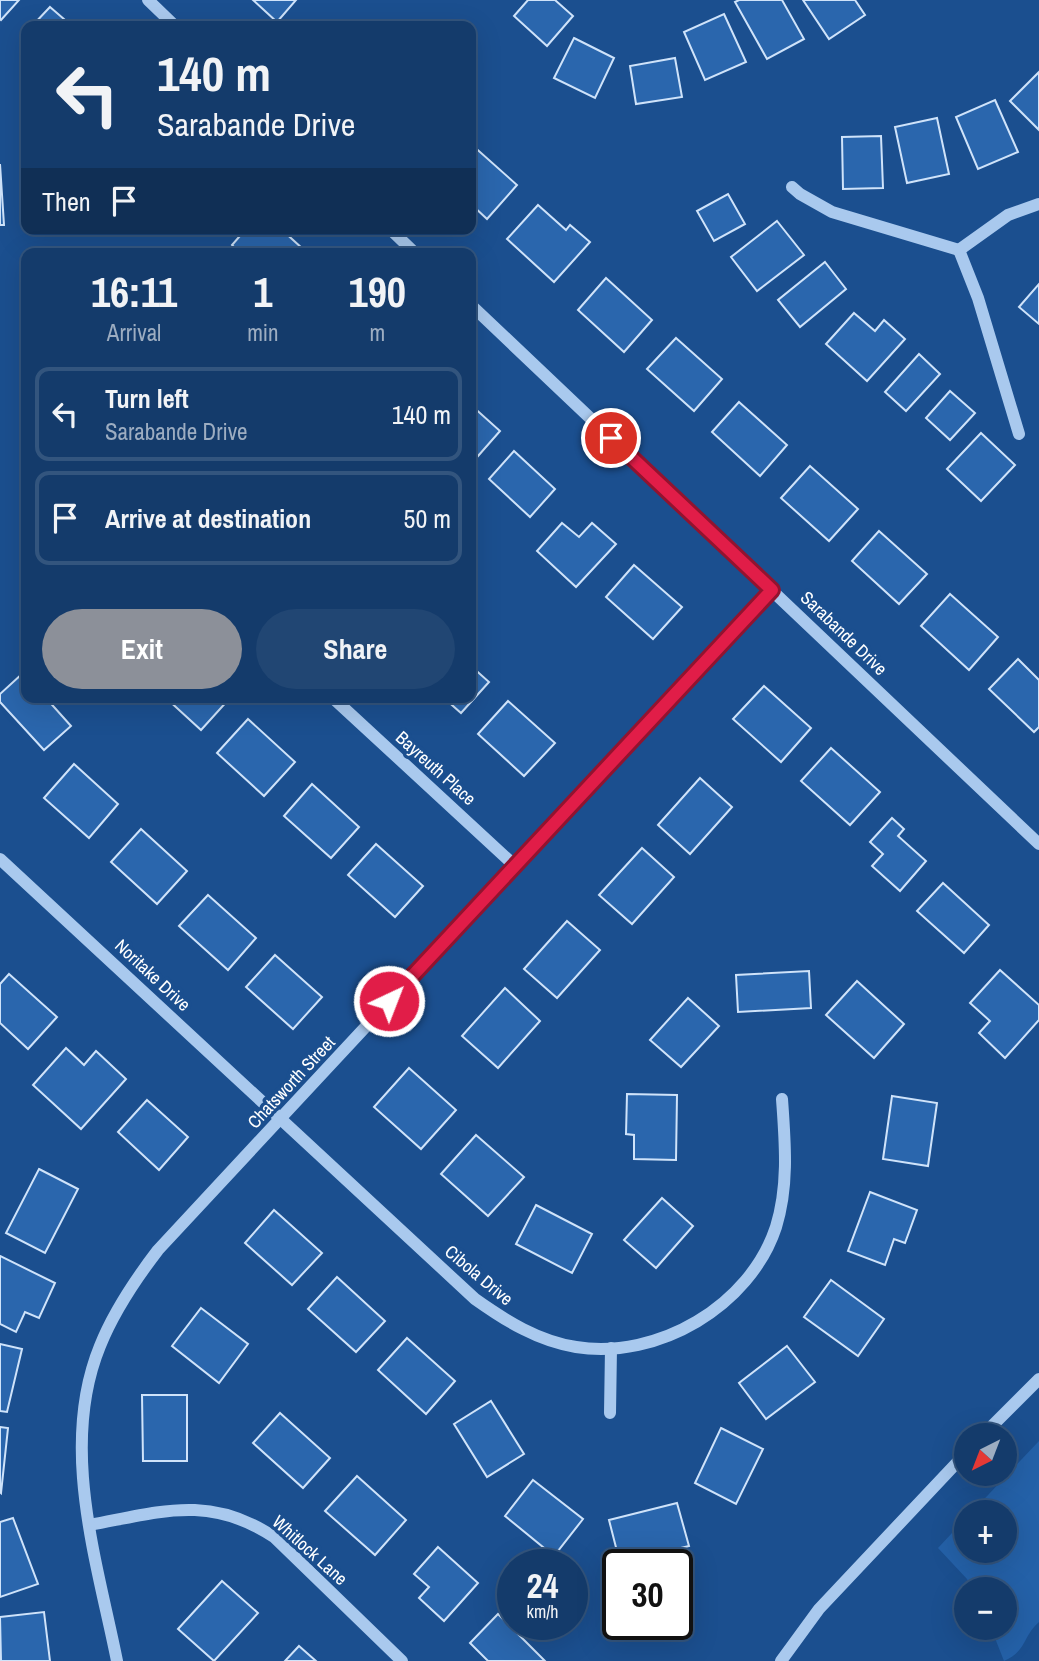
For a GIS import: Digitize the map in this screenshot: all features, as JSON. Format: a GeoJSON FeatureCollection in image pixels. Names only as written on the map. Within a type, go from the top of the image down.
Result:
{"type":"FeatureCollection","features":[{"type":"Feature","properties":{"kind":"street"},"geometry":{"type":"LineString","coordinates":[[148,0],[170,21]]}},
{"type":"Feature","properties":{"kind":"street"},"geometry":{"type":"LineString","coordinates":[[792,187],[832,212],[959,250]]}},
{"type":"Feature","properties":{"kind":"street"},"geometry":{"type":"LineString","coordinates":[[959,250],[1008,215],[1039,204]]}},
{"type":"Feature","properties":{"kind":"street"},"geometry":{"type":"LineString","coordinates":[[396,235],[410,248]]}},
{"type":"Feature","properties":{"kind":"street"},"geometry":{"type":"LineString","coordinates":[[959,250],[978,298],[1019,434]]}},
{"type":"Feature","properties":{"kind":"street","name":"Sarabande Drive"},"geometry":{"type":"LineString","coordinates":[[476,310],[1039,844]]}},
{"type":"Feature","properties":{"kind":"street","name":"Chatsworth Street"},"geometry":{"type":"LineString","coordinates":[[117,1661],[90,1525],[82,1471],[82,1428],[88,1384],[99,1347],[137,1277],[514,865],[772,590]]}},
{"type":"Feature","properties":{"kind":"street","name":"Bayreuth Place"},"geometry":{"type":"LineString","coordinates":[[338,703],[514,865]]}},
{"type":"Feature","properties":{"kind":"street","name":"Noritake Drive"},"geometry":{"type":"LineString","coordinates":[[0,859],[281,1118]]}},
{"type":"Feature","properties":{"kind":"street","name":"Cibola Drive"},"geometry":{"type":"LineString","coordinates":[[281,1118],[475,1299],[502,1318],[550,1340],[576,1347],[611,1348],[644,1344],[688,1326],[718,1308],[741,1285],[760,1259],[775,1228],[783,1195],[787,1160],[782,1099]]}},
{"type":"Feature","properties":{"kind":"street"},"geometry":{"type":"LineString","coordinates":[[610,1413],[611,1348]]}},
{"type":"Feature","properties":{"kind":"street"},"geometry":{"type":"LineString","coordinates":[[995,1423],[1039,1379]]}},
{"type":"Feature","properties":{"kind":"street"},"geometry":{"type":"LineString","coordinates":[[781,1661],[818,1609],[954,1465]]}},
{"type":"Feature","properties":{"kind":"street","name":"Whitlock Lane"},"geometry":{"type":"LineString","coordinates":[[90,1525],[183,1508],[223,1512],[254,1524],[274,1537],[402,1661]]}},
{"type":"Feature","properties":{"kind":"shaded area"},"geometry":{"type":"Polygon","coordinates":[[[1039,1441],[1039,1622],[1017,1653],[1004,1661],[996,1640],[1017,1640],[1017,1577],[965,1577],[938,1548],[954,1531],[954,1563],[1017,1563],[1017,1500],[983,1500],[997,1486],[1017,1486],[1017,1464],[1039,1441]]]}},
{"type":"Feature","properties":{"kind":"building"},"geometry":{"type":"Polygon","coordinates":[[[0,0],[19,0],[1,20],[0,19],[0,0]]]}},
{"type":"Feature","properties":{"kind":"building"},"geometry":{"type":"Polygon","coordinates":[[[253,0],[296,0],[276,21],[253,0]]]}},
{"type":"Feature","properties":{"kind":"building"},"geometry":{"type":"Polygon","coordinates":[[[528,0],[555,0],[573,16],[547,46],[514,16],[528,0]]]}},
{"type":"Feature","properties":{"kind":"building"},"geometry":{"type":"Polygon","coordinates":[[[782,0],[804,39],[767,59],[735,2],[782,0]]]}},
{"type":"Feature","properties":{"kind":"building"},"geometry":{"type":"Polygon","coordinates":[[[803,0],[855,0],[865,15],[829,39],[803,0]]]}},
{"type":"Feature","properties":{"kind":"building"},"geometry":{"type":"Polygon","coordinates":[[[50,7],[66,21],[37,21],[50,7]]]}},
{"type":"Feature","properties":{"kind":"building"},"geometry":{"type":"Polygon","coordinates":[[[724,14],[746,62],[705,80],[684,32],[724,14]]]}},
{"type":"Feature","properties":{"kind":"building"},"geometry":{"type":"Polygon","coordinates":[[[574,38],[614,58],[595,98],[554,78],[574,38]]]}},
{"type":"Feature","properties":{"kind":"building"},"geometry":{"type":"Polygon","coordinates":[[[675,58],[682,97],[636,104],[630,66],[675,58]]]}},
{"type":"Feature","properties":{"kind":"building"},"geometry":{"type":"Polygon","coordinates":[[[1039,72],[1039,130],[1010,101],[1039,72]]]}},
{"type":"Feature","properties":{"kind":"building"},"geometry":{"type":"Polygon","coordinates":[[[995,100],[1018,152],[978,169],[956,117],[995,100]]]}},
{"type":"Feature","properties":{"kind":"building"},"geometry":{"type":"Polygon","coordinates":[[[937,118],[949,174],[907,183],[895,127],[937,118]]]}},
{"type":"Feature","properties":{"kind":"building"},"geometry":{"type":"Polygon","coordinates":[[[881,136],[883,188],[843,189],[842,137],[881,136]]]}},
{"type":"Feature","properties":{"kind":"building"},"geometry":{"type":"Polygon","coordinates":[[[476,148],[517,185],[487,219],[476,209],[476,148]]]}},
{"type":"Feature","properties":{"kind":"building"},"geometry":{"type":"Polygon","coordinates":[[[0,164],[4,225],[0,225],[0,164]]]}},
{"type":"Feature","properties":{"kind":"building"},"geometry":{"type":"Polygon","coordinates":[[[728,194],[745,224],[714,241],[697,211],[728,194]]]}},
{"type":"Feature","properties":{"kind":"building"},"geometry":{"type":"Polygon","coordinates":[[[538,205],[566,230],[570,225],[590,242],[554,282],[507,239],[538,205]]]}},
{"type":"Feature","properties":{"kind":"building"},"geometry":{"type":"Polygon","coordinates":[[[777,221],[804,255],[757,291],[731,257],[777,221]]]}},
{"type":"Feature","properties":{"kind":"building"},"geometry":{"type":"Polygon","coordinates":[[[241,235],[288,235],[302,248],[235,248],[232,245],[241,235]]]}},
{"type":"Feature","properties":{"kind":"building"},"geometry":{"type":"Polygon","coordinates":[[[825,262],[846,289],[800,327],[778,300],[825,262]]]}},
{"type":"Feature","properties":{"kind":"building"},"geometry":{"type":"Polygon","coordinates":[[[606,278],[652,320],[624,352],[578,310],[606,278]]]}},
{"type":"Feature","properties":{"kind":"building"},"geometry":{"type":"Polygon","coordinates":[[[1039,284],[1039,324],[1019,307],[1039,284]]]}},
{"type":"Feature","properties":{"kind":"building"},"geometry":{"type":"Polygon","coordinates":[[[854,313],[875,331],[884,320],[905,339],[867,381],[826,344],[854,313]]]}},
{"type":"Feature","properties":{"kind":"building"},"geometry":{"type":"Polygon","coordinates":[[[676,338],[722,379],[694,411],[647,369],[676,338]]]}},
{"type":"Feature","properties":{"kind":"building"},"geometry":{"type":"Polygon","coordinates":[[[919,354],[940,374],[906,411],[885,392],[919,354]]]}},
{"type":"Feature","properties":{"kind":"building"},"geometry":{"type":"Polygon","coordinates":[[[950,391],[975,413],[950,440],[926,418],[950,391]]]}},
{"type":"Feature","properties":{"kind":"building"},"geometry":{"type":"Polygon","coordinates":[[[739,402],[787,445],[760,476],[712,432],[739,402]]]}},
{"type":"Feature","properties":{"kind":"building"},"geometry":{"type":"Polygon","coordinates":[[[476,409],[500,431],[476,458],[476,409]]]}},
{"type":"Feature","properties":{"kind":"building"},"geometry":{"type":"Polygon","coordinates":[[[981,433],[1015,465],[981,501],[947,469],[981,433]]]}},
{"type":"Feature","properties":{"kind":"building"},"geometry":{"type":"Polygon","coordinates":[[[514,451],[555,489],[530,517],[489,479],[514,451]]]}},
{"type":"Feature","properties":{"kind":"building"},"geometry":{"type":"Polygon","coordinates":[[[810,466],[858,509],[829,541],[781,498],[810,466]]]}},
{"type":"Feature","properties":{"kind":"building"},"geometry":{"type":"Polygon","coordinates":[[[562,523],[579,537],[592,523],[616,544],[576,587],[537,551],[562,523]]]}},
{"type":"Feature","properties":{"kind":"building"},"geometry":{"type":"Polygon","coordinates":[[[879,531],[927,574],[899,604],[852,561],[879,531]]]}},
{"type":"Feature","properties":{"kind":"building"},"geometry":{"type":"Polygon","coordinates":[[[634,565],[682,607],[653,639],[606,597],[634,565]]]}},
{"type":"Feature","properties":{"kind":"building"},"geometry":{"type":"Polygon","coordinates":[[[950,594],[998,637],[969,670],[921,626],[950,594]]]}},
{"type":"Feature","properties":{"kind":"building"},"geometry":{"type":"Polygon","coordinates":[[[1018,659],[1039,680],[1039,727],[1034,732],[989,689],[1018,659]]]}},
{"type":"Feature","properties":{"kind":"building"},"geometry":{"type":"Polygon","coordinates":[[[476,670],[489,682],[476,696],[476,670]]]}},
{"type":"Feature","properties":{"kind":"building"},"geometry":{"type":"Polygon","coordinates":[[[21,675],[21,703],[50,703],[71,726],[44,750],[0,702],[0,694],[21,675]]]}},
{"type":"Feature","properties":{"kind":"building"},"geometry":{"type":"Polygon","coordinates":[[[764,686],[811,728],[781,762],[733,719],[764,686]]]}},
{"type":"Feature","properties":{"kind":"building"},"geometry":{"type":"Polygon","coordinates":[[[508,701],[555,743],[524,776],[478,734],[508,701]]]}},
{"type":"Feature","properties":{"kind":"building"},"geometry":{"type":"Polygon","coordinates":[[[171,703],[225,703],[201,730],[171,703]]]}},
{"type":"Feature","properties":{"kind":"building"},"geometry":{"type":"Polygon","coordinates":[[[450,703],[470,703],[461,713],[450,703]]]}},
{"type":"Feature","properties":{"kind":"building"},"geometry":{"type":"Polygon","coordinates":[[[248,719],[295,762],[264,796],[217,753],[248,719]]]}},
{"type":"Feature","properties":{"kind":"building"},"geometry":{"type":"Polygon","coordinates":[[[831,748],[880,792],[850,825],[801,781],[831,748]]]}},
{"type":"Feature","properties":{"kind":"building"},"geometry":{"type":"Polygon","coordinates":[[[74,764],[118,804],[89,838],[44,798],[74,764]]]}},
{"type":"Feature","properties":{"kind":"building"},"geometry":{"type":"Polygon","coordinates":[[[700,778],[732,807],[690,854],[658,825],[700,778]]]}},
{"type":"Feature","properties":{"kind":"building"},"geometry":{"type":"Polygon","coordinates":[[[312,784],[359,827],[331,858],[284,816],[312,784]]]}},
{"type":"Feature","properties":{"kind":"building"},"geometry":{"type":"Polygon","coordinates":[[[892,818],[904,829],[898,836],[926,861],[900,891],[872,866],[883,854],[870,842],[892,818]]]}},
{"type":"Feature","properties":{"kind":"building"},"geometry":{"type":"Polygon","coordinates":[[[141,829],[187,871],[157,904],[111,862],[141,829]]]}},
{"type":"Feature","properties":{"kind":"building"},"geometry":{"type":"Polygon","coordinates":[[[376,844],[423,886],[395,917],[348,875],[376,844]]]}},
{"type":"Feature","properties":{"kind":"building"},"geometry":{"type":"Polygon","coordinates":[[[642,848],[674,877],[632,924],[599,895],[642,848]]]}},
{"type":"Feature","properties":{"kind":"building"},"geometry":{"type":"Polygon","coordinates":[[[943,883],[989,925],[964,953],[917,911],[943,883]]]}},
{"type":"Feature","properties":{"kind":"building"},"geometry":{"type":"Polygon","coordinates":[[[208,895],[256,938],[228,970],[179,926],[208,895]]]}},
{"type":"Feature","properties":{"kind":"building"},"geometry":{"type":"Polygon","coordinates":[[[567,921],[600,950],[557,998],[524,969],[567,921]]]}},
{"type":"Feature","properties":{"kind":"building"},"geometry":{"type":"Polygon","coordinates":[[[275,955],[322,997],[293,1029],[246,987],[275,955]]]}},
{"type":"Feature","properties":{"kind":"building"},"geometry":{"type":"Polygon","coordinates":[[[1000,970],[1039,1005],[1039,1020],[1005,1058],[979,1033],[990,1021],[970,1003],[1000,970]]]}},
{"type":"Feature","properties":{"kind":"building"},"geometry":{"type":"Polygon","coordinates":[[[809,971],[811,1008],[738,1012],[736,975],[809,971]]]}},
{"type":"Feature","properties":{"kind":"building"},"geometry":{"type":"Polygon","coordinates":[[[9,974],[57,1017],[28,1049],[0,1023],[0,984],[9,974]]]}},
{"type":"Feature","properties":{"kind":"building"},"geometry":{"type":"Polygon","coordinates":[[[857,981],[904,1024],[874,1058],[826,1015],[857,981]]]}},
{"type":"Feature","properties":{"kind":"building"},"geometry":{"type":"Polygon","coordinates":[[[505,988],[540,1021],[498,1068],[462,1036],[505,988]]]}},
{"type":"Feature","properties":{"kind":"building"},"geometry":{"type":"Polygon","coordinates":[[[688,998],[719,1026],[681,1067],[650,1040],[688,998]]]}},
{"type":"Feature","properties":{"kind":"building"},"geometry":{"type":"Polygon","coordinates":[[[66,1048],[84,1065],[96,1051],[126,1079],[81,1129],[33,1085],[66,1048]]]}},
{"type":"Feature","properties":{"kind":"building"},"geometry":{"type":"Polygon","coordinates":[[[409,1068],[456,1110],[421,1149],[374,1107],[409,1068]]]}},
{"type":"Feature","properties":{"kind":"building"},"geometry":{"type":"Polygon","coordinates":[[[627,1094],[677,1095],[676,1160],[634,1159],[634,1135],[626,1134],[627,1094]]]}},
{"type":"Feature","properties":{"kind":"building"},"geometry":{"type":"Polygon","coordinates":[[[892,1096],[937,1103],[928,1166],[883,1159],[892,1096]]]}},
{"type":"Feature","properties":{"kind":"building"},"geometry":{"type":"Polygon","coordinates":[[[147,1100],[188,1137],[159,1170],[118,1132],[147,1100]]]}},
{"type":"Feature","properties":{"kind":"building"},"geometry":{"type":"Polygon","coordinates":[[[476,1135],[524,1177],[488,1216],[441,1174],[476,1135]]]}},
{"type":"Feature","properties":{"kind":"building"},"geometry":{"type":"Polygon","coordinates":[[[39,1169],[78,1189],[45,1253],[6,1233],[39,1169]]]}},
{"type":"Feature","properties":{"kind":"building"},"geometry":{"type":"Polygon","coordinates":[[[870,1192],[917,1210],[905,1243],[894,1239],[885,1265],[848,1251],[870,1192]]]}},
{"type":"Feature","properties":{"kind":"building"},"geometry":{"type":"Polygon","coordinates":[[[662,1198],[693,1226],[656,1268],[624,1240],[662,1198]]]}},
{"type":"Feature","properties":{"kind":"building"},"geometry":{"type":"Polygon","coordinates":[[[536,1205],[592,1234],[572,1273],[516,1244],[536,1205]]]}},
{"type":"Feature","properties":{"kind":"building"},"geometry":{"type":"Polygon","coordinates":[[[274,1210],[322,1253],[292,1285],[245,1243],[274,1210]]]}},
{"type":"Feature","properties":{"kind":"building"},"geometry":{"type":"Polygon","coordinates":[[[0,1256],[55,1283],[39,1318],[25,1312],[16,1332],[0,1324],[0,1256]]]}},
{"type":"Feature","properties":{"kind":"building"},"geometry":{"type":"Polygon","coordinates":[[[337,1277],[385,1321],[356,1352],[308,1309],[337,1277]]]}},
{"type":"Feature","properties":{"kind":"building"},"geometry":{"type":"Polygon","coordinates":[[[831,1280],[884,1319],[858,1356],[804,1317],[831,1280]]]}},
{"type":"Feature","properties":{"kind":"building"},"geometry":{"type":"Polygon","coordinates":[[[201,1308],[248,1344],[219,1383],[172,1346],[201,1308]]]}},
{"type":"Feature","properties":{"kind":"building"},"geometry":{"type":"Polygon","coordinates":[[[407,1338],[455,1381],[426,1414],[378,1370],[407,1338]]]}},
{"type":"Feature","properties":{"kind":"building"},"geometry":{"type":"Polygon","coordinates":[[[0,1344],[22,1349],[7,1412],[0,1411],[0,1344]]]}},
{"type":"Feature","properties":{"kind":"building"},"geometry":{"type":"Polygon","coordinates":[[[787,1346],[815,1382],[766,1419],[739,1383],[787,1346]]]}},
{"type":"Feature","properties":{"kind":"building"},"geometry":{"type":"Polygon","coordinates":[[[142,1395],[187,1395],[187,1461],[143,1461],[142,1395]]]}},
{"type":"Feature","properties":{"kind":"building"},"geometry":{"type":"Polygon","coordinates":[[[491,1401],[524,1454],[487,1477],[454,1424],[491,1401]]]}},
{"type":"Feature","properties":{"kind":"building"},"geometry":{"type":"Polygon","coordinates":[[[280,1413],[330,1458],[303,1488],[253,1443],[280,1413]]]}},
{"type":"Feature","properties":{"kind":"building"},"geometry":{"type":"Polygon","coordinates":[[[0,1427],[8,1428],[1,1493],[0,1492],[0,1427]]]}},
{"type":"Feature","properties":{"kind":"building"},"geometry":{"type":"Polygon","coordinates":[[[721,1428],[763,1449],[736,1504],[695,1483],[721,1428]]]}},
{"type":"Feature","properties":{"kind":"building"},"geometry":{"type":"Polygon","coordinates":[[[357,1476],[406,1520],[375,1555],[325,1511],[357,1476]]]}},
{"type":"Feature","properties":{"kind":"building"},"geometry":{"type":"Polygon","coordinates":[[[533,1480],[583,1519],[559,1549],[545,1549],[505,1516],[533,1480]]]}},
{"type":"Feature","properties":{"kind":"building"},"geometry":{"type":"Polygon","coordinates":[[[677,1503],[689,1546],[677,1549],[616,1549],[609,1520],[677,1503]]]}},
{"type":"Feature","properties":{"kind":"building"},"geometry":{"type":"Polygon","coordinates":[[[13,1518],[38,1584],[0,1597],[0,1522],[13,1518]]]}},
{"type":"Feature","properties":{"kind":"building"},"geometry":{"type":"Polygon","coordinates":[[[438,1547],[478,1583],[444,1621],[419,1598],[429,1587],[414,1574],[438,1547]]]}},
{"type":"Feature","properties":{"kind":"building"},"geometry":{"type":"Polygon","coordinates":[[[222,1581],[258,1613],[214,1661],[178,1629],[222,1581]]]}},
{"type":"Feature","properties":{"kind":"building"},"geometry":{"type":"Polygon","coordinates":[[[44,1612],[50,1661],[1,1661],[0,1617],[44,1612]]]}},
{"type":"Feature","properties":{"kind":"building"},"geometry":{"type":"Polygon","coordinates":[[[497,1615],[497,1640],[524,1640],[545,1661],[488,1661],[470,1643],[497,1615]]]}},
{"type":"Feature","properties":{"kind":"building"},"geometry":{"type":"Polygon","coordinates":[[[299,1646],[316,1661],[285,1661],[299,1646]]]}},
{"type":"Feature","properties":{"kind":"route"},"geometry":{"type":"LineString","coordinates":[[389,1001],[772,590],[611,438]]}}]}
